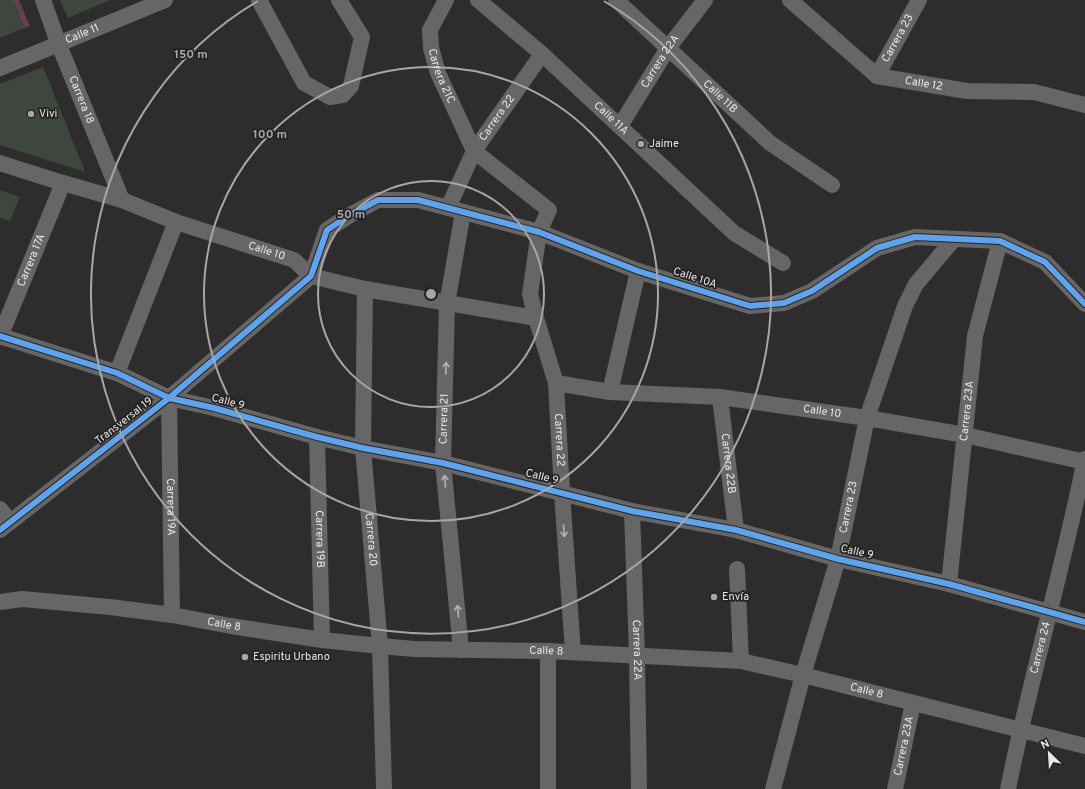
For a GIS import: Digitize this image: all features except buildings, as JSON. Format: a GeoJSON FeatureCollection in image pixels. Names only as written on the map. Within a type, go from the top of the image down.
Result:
{"type":"FeatureCollection","features":[{"type":"Feature","properties":{"kind":"street","name":"Carrera 18"},"geometry":{"type":"LineString","coordinates":[[43,0],[59,45],[122,200]]}},
{"type":"Feature","properties":{"kind":"street","name":"Calle 11"},"geometry":{"type":"LineString","coordinates":[[0,68],[59,45],[138,5],[164,0]]}},
{"type":"Feature","properties":{"kind":"street"},"geometry":{"type":"LineString","coordinates":[[259,0],[304,83],[330,98],[344,95],[351,86],[362,37],[338,0]]}},
{"type":"Feature","properties":{"kind":"street","name":"Carrera 21C"},"geometry":{"type":"LineString","coordinates":[[446,0],[430,30],[431,48],[438,73],[474,151]]}},
{"type":"Feature","properties":{"kind":"street","name":"Calle 11A"},"geometry":{"type":"LineString","coordinates":[[478,0],[542,54],[734,233],[783,264]]}},
{"type":"Feature","properties":{"kind":"street","name":"Calle 11B"},"geometry":{"type":"LineString","coordinates":[[616,0],[770,143],[832,185]]}},
{"type":"Feature","properties":{"kind":"street","name":"Carrera 22A"},"geometry":{"type":"LineString","coordinates":[[620,126],[668,48],[705,0]]}},
{"type":"Feature","properties":{"kind":"street"},"geometry":{"type":"LineString","coordinates":[[790,0],[877,76]]}},
{"type":"Feature","properties":{"kind":"street","name":"Carrera 23"},"geometry":{"type":"LineString","coordinates":[[877,76],[919,0]]}},
{"type":"Feature","properties":{"kind":"street","name":"Carrera 22"},"geometry":{"type":"LineString","coordinates":[[455,210],[474,151],[542,54]]}},
{"type":"Feature","properties":{"kind":"street","name":"Calle 12"},"geometry":{"type":"LineString","coordinates":[[877,76],[967,91],[1034,92],[1085,105]]}},
{"type":"Feature","properties":{"kind":"street"},"geometry":{"type":"LineString","coordinates":[[474,151],[549,210],[539,232]]}},
{"type":"Feature","properties":{"kind":"street","name":"Calle 10"},"geometry":{"type":"LineString","coordinates":[[0,163],[122,200],[176,222],[294,260],[310,276]]}},
{"type":"Feature","properties":{"kind":"street","name":"Carrera 17A"},"geometry":{"type":"LineString","coordinates":[[0,336],[63,183]]}},
{"type":"Feature","properties":{"kind":"street","name":"Calle 10A"},"geometry":{"type":"LineString","coordinates":[[310,276],[328,230],[350,215],[378,200],[418,200],[539,232],[638,271],[750,306],[784,303],[812,292],[877,248],[915,237],[1000,241],[1045,262],[1085,304]]}},
{"type":"Feature","properties":{"kind":"street","name":"Carrera 21"},"geometry":{"type":"LineString","coordinates":[[455,210],[447,304],[443,463],[461,650]]}},
{"type":"Feature","properties":{"kind":"street"},"geometry":{"type":"LineString","coordinates":[[117,373],[176,222]]}},
{"type":"Feature","properties":{"kind":"street","name":"Carrera 22"},"geometry":{"type":"LineString","coordinates":[[539,232],[530,294],[556,383],[573,652]]}},
{"type":"Feature","properties":{"kind":"street","name":"Carrera 23"},"geometry":{"type":"LineString","coordinates":[[773,789],[803,675],[838,558],[867,418],[905,306],[916,284],[954,239]]}},
{"type":"Feature","properties":{"kind":"street","name":"Carrera 23A"},"geometry":{"type":"LineString","coordinates":[[949,584],[975,336],[1000,241]]}},
{"type":"Feature","properties":{"kind":"street"},"geometry":{"type":"LineString","coordinates":[[610,392],[638,271]]}},
{"type":"Feature","properties":{"kind":"street"},"geometry":{"type":"LineString","coordinates":[[310,276],[365,290],[536,318]]}},
{"type":"Feature","properties":{"kind":"street","name":"Transversal 19"},"geometry":{"type":"LineString","coordinates":[[5,526],[169,398],[310,276]]}},
{"type":"Feature","properties":{"kind":"street","name":"Carrera 20"},"geometry":{"type":"LineString","coordinates":[[365,290],[364,448],[380,646],[384,789]]}},
{"type":"Feature","properties":{"kind":"street","name":"Calle 9"},"geometry":{"type":"LineString","coordinates":[[0,336],[117,373],[169,398],[214,408],[317,437],[364,448],[443,463],[632,511],[736,530],[838,558],[949,584],[1085,622]]}},
{"type":"Feature","properties":{"kind":"street","name":"Calle 10"},"geometry":{"type":"LineString","coordinates":[[556,383],[610,392],[720,397],[867,418],[965,435],[1085,461]]}},
{"type":"Feature","properties":{"kind":"street","name":"Carrera 22B"},"geometry":{"type":"LineString","coordinates":[[720,397],[736,530]]}},
{"type":"Feature","properties":{"kind":"street","name":"Carrera 19A"},"geometry":{"type":"LineString","coordinates":[[169,398],[172,615]]}},
{"type":"Feature","properties":{"kind":"street","name":"Carrera 19B"},"geometry":{"type":"LineString","coordinates":[[317,437],[322,640]]}},
{"type":"Feature","properties":{"kind":"street","name":"Carrera 24"},"geometry":{"type":"LineString","coordinates":[[1008,789],[1020,729],[1050,611],[1085,461]]}},
{"type":"Feature","properties":{"kind":"street"},"geometry":{"type":"LineString","coordinates":[[0,509],[5,526]]}},
{"type":"Feature","properties":{"kind":"street","name":"Carrera 22A"},"geometry":{"type":"LineString","coordinates":[[632,511],[640,789]]}},
{"type":"Feature","properties":{"kind":"street"},"geometry":{"type":"LineString","coordinates":[[738,570],[741,661]]}},
{"type":"Feature","properties":{"kind":"street","name":"Calle 8"},"geometry":{"type":"LineString","coordinates":[[0,602],[22,599],[110,607],[172,615],[322,640],[380,646],[461,650],[573,652],[741,661],[803,675],[1085,746]]}},
{"type":"Feature","properties":{"kind":"street"},"geometry":{"type":"LineString","coordinates":[[548,651],[548,789]]}},
{"type":"Feature","properties":{"kind":"street","name":"Carrera 23A"},"geometry":{"type":"LineString","coordinates":[[895,789],[913,703]]}},
{"type":"Feature","properties":{"kind":"shaded area"},"geometry":{"type":"Polygon","coordinates":[[[13,0],[19,0],[30,26],[24,28],[13,0]]]}},
{"type":"Feature","properties":{"kind":"cycle path"},"geometry":{"type":"LineString","coordinates":[[0,530],[169,398],[311,276],[327,230],[350,215],[378,200],[418,200],[539,232],[638,271],[750,306],[784,303],[812,291],[877,248],[915,237],[1000,241],[1045,262],[1085,304]]}},
{"type":"Feature","properties":{"kind":"cycle path"},"geometry":{"type":"LineString","coordinates":[[0,336],[117,373],[169,398],[214,408],[317,437],[363,448],[443,463],[632,511],[736,530],[838,559],[949,584],[1085,622]]}},
{"type":"Feature","properties":{"kind":"place","name":"Vivi"},"geometry":{"type":"Point","coordinates":[31,114]}},
{"type":"Feature","properties":{"kind":"place","name":"Jaime"},"geometry":{"type":"Point","coordinates":[641,144]}},
{"type":"Feature","properties":{"kind":"place","name":"Envía"},"geometry":{"type":"Point","coordinates":[714,597]}},
{"type":"Feature","properties":{"kind":"place","name":"Espiritu Urbano"},"geometry":{"type":"Point","coordinates":[245,657]}}]}
